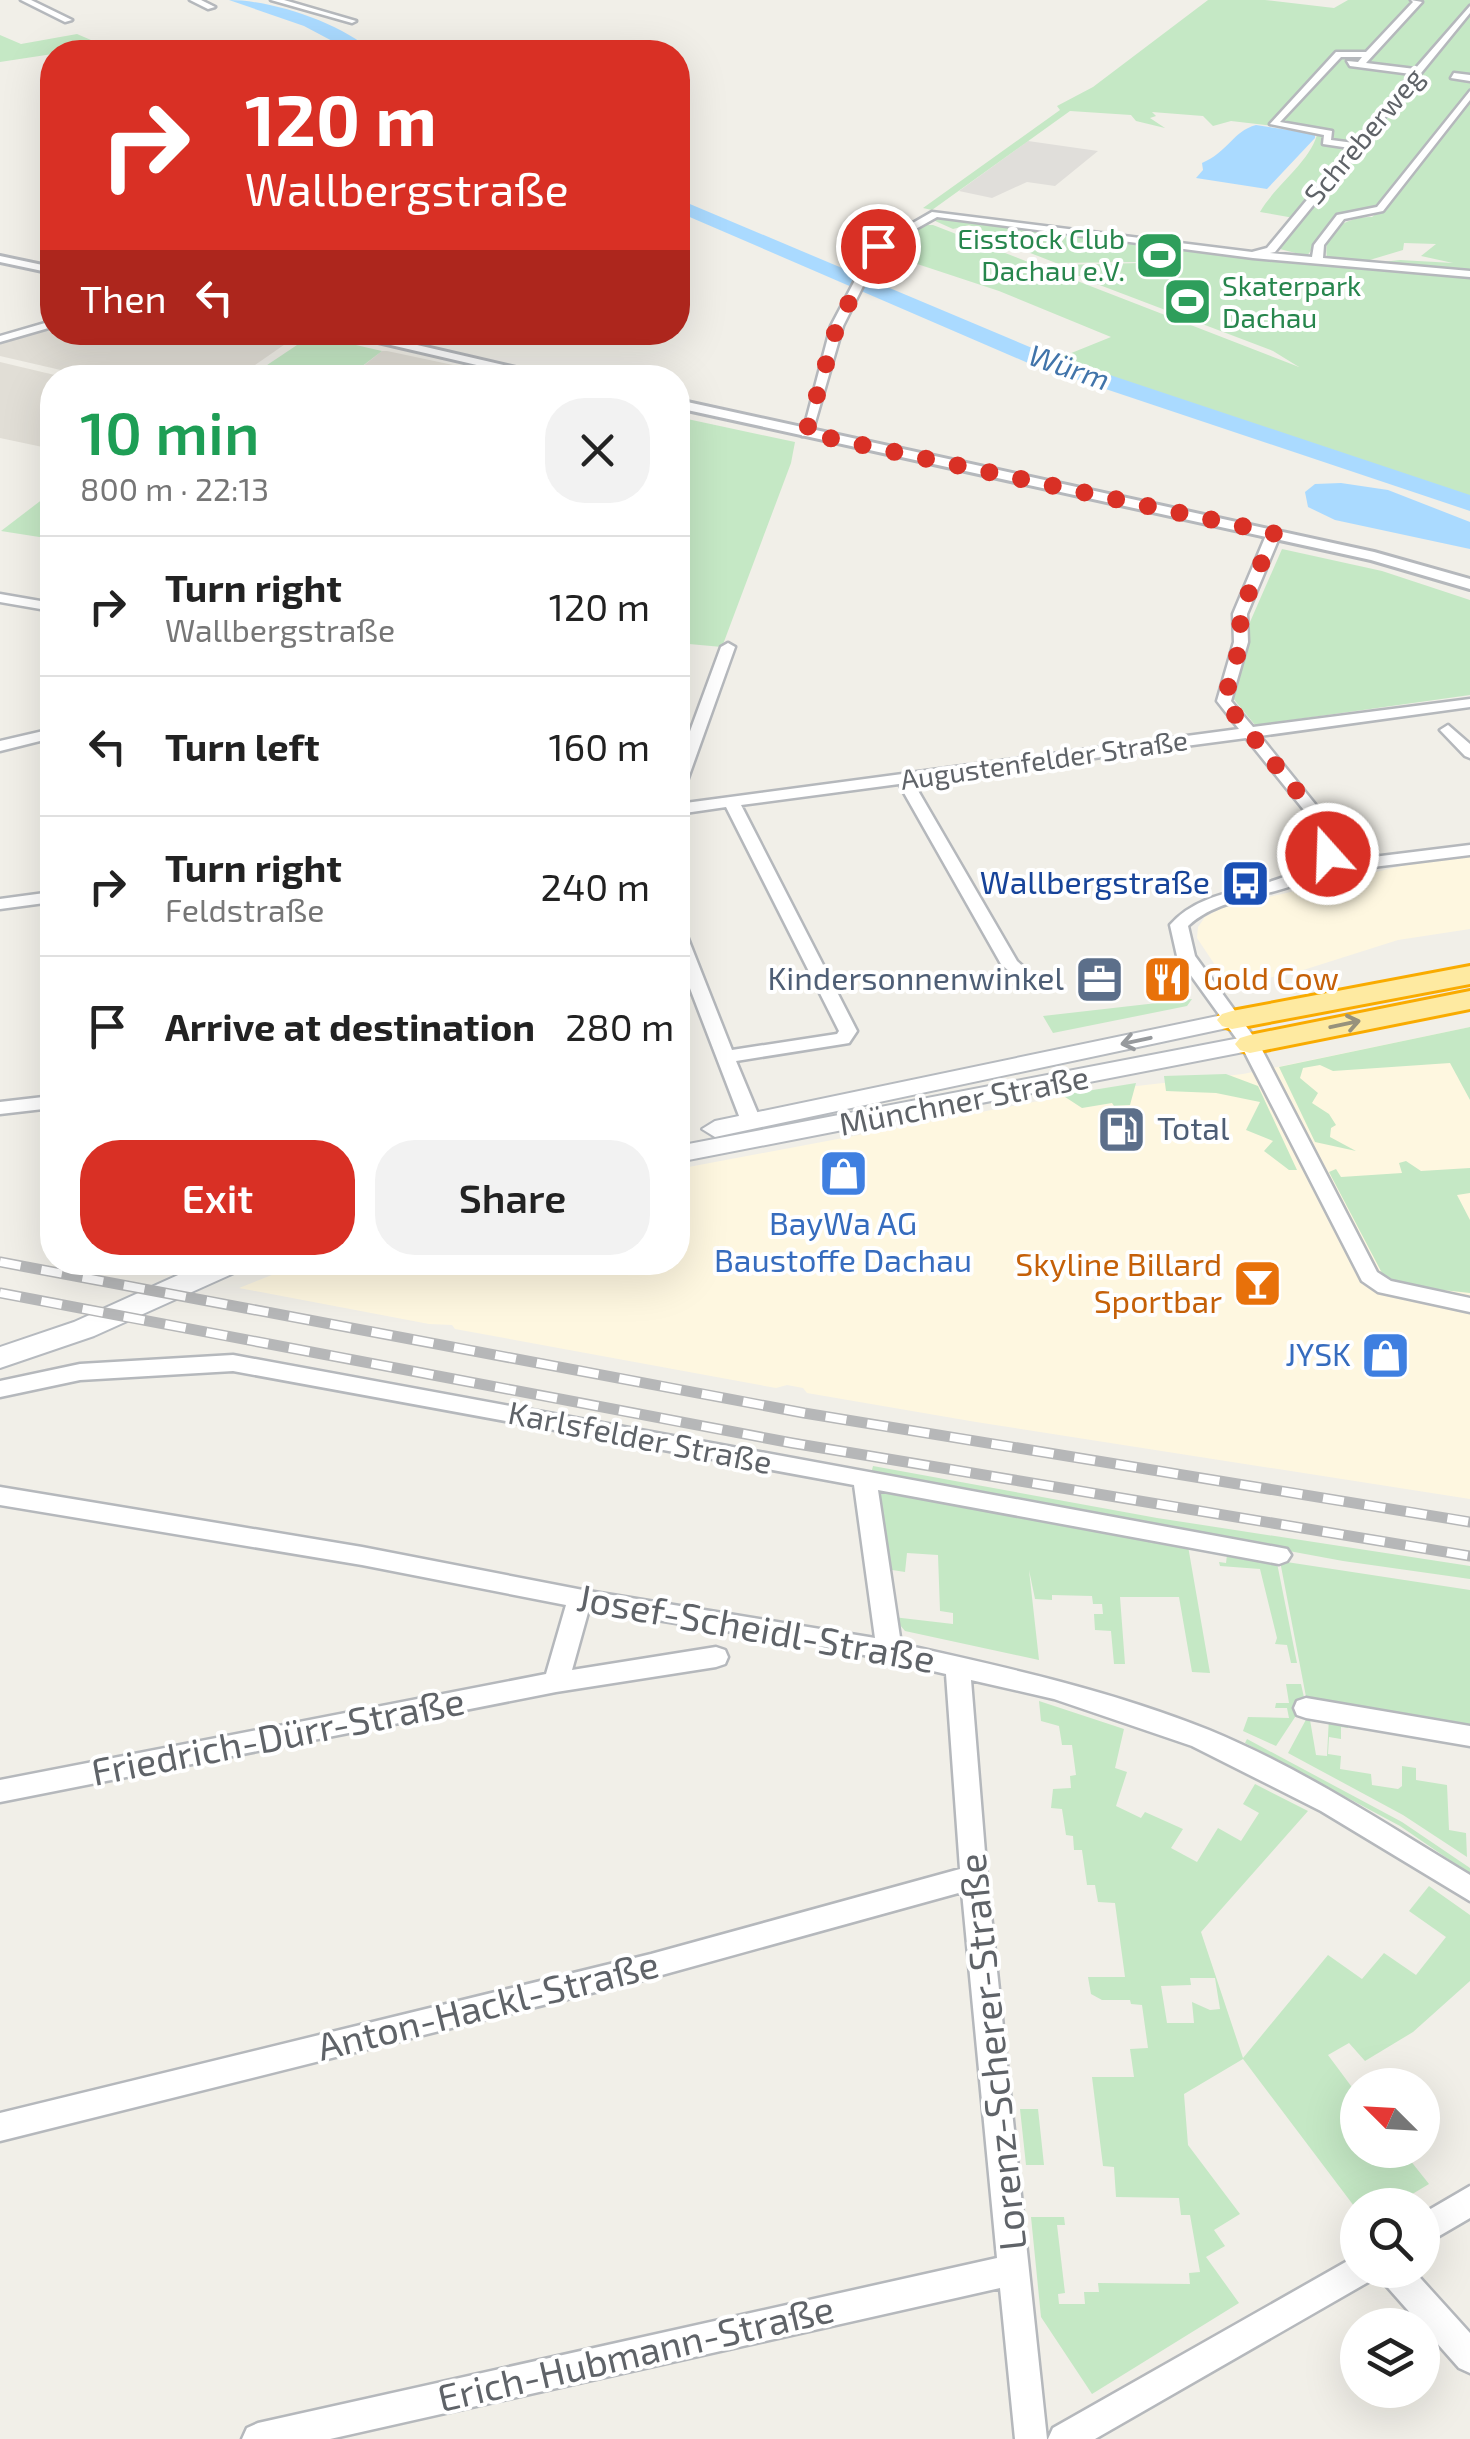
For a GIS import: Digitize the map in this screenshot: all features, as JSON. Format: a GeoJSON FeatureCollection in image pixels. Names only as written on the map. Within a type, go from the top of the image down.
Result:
{"type":"FeatureCollection","features":[{"type":"Feature","properties":{"kind":"highway"},"geometry":{"type":"LineString","coordinates":[[1241,1032],[1467,984]]}},
{"type":"Feature","properties":{"kind":"main road","name":"Münchner Straße"},"geometry":{"type":"LineString","coordinates":[[690,1134],[1241,1032]]}},
{"type":"Feature","properties":{"kind":"main road","name":"Münchner Straße"},"geometry":{"type":"LineString","coordinates":[[690,1151],[1241,1032]]}},
{"type":"Feature","properties":{"kind":"main road"},"geometry":{"type":"LineString","coordinates":[[0,1358],[84,1330],[205,1275]]}},
{"type":"Feature","properties":{"kind":"street"},"geometry":{"type":"LineString","coordinates":[[25,0],[68,20]]}},
{"type":"Feature","properties":{"kind":"street"},"geometry":{"type":"LineString","coordinates":[[194,0],[212,6]]}},
{"type":"Feature","properties":{"kind":"street"},"geometry":{"type":"LineString","coordinates":[[275,0],[352,21]]}},
{"type":"Feature","properties":{"kind":"street"},"geometry":{"type":"LineString","coordinates":[[1359,64],[1418,2],[1415,0]]}},
{"type":"Feature","properties":{"kind":"street","name":"Schreberweg"},"geometry":{"type":"LineString","coordinates":[[1253,255],[1272,250],[1470,8]]}},
{"type":"Feature","properties":{"kind":"street"},"geometry":{"type":"LineString","coordinates":[[1356,146],[1326,142],[1328,134],[1324,132],[1274,124],[1342,53],[1368,55]]}},
{"type":"Feature","properties":{"kind":"street"},"geometry":{"type":"LineString","coordinates":[[1332,61],[1417,72]]}},
{"type":"Feature","properties":{"kind":"street"},"geometry":{"type":"LineString","coordinates":[[1454,76],[1470,78]]}},
{"type":"Feature","properties":{"kind":"street"},"geometry":{"type":"LineString","coordinates":[[1317,260],[1319,246],[1341,217],[1380,209],[1470,94]]}},
{"type":"Feature","properties":{"kind":"street"},"geometry":{"type":"LineString","coordinates":[[806,433],[837,326],[878,246],[936,214],[1253,255],[1470,274]]}},
{"type":"Feature","properties":{"kind":"street"},"geometry":{"type":"LineString","coordinates":[[0,259],[40,267]]}},
{"type":"Feature","properties":{"kind":"street"},"geometry":{"type":"LineString","coordinates":[[0,340],[40,328]]}},
{"type":"Feature","properties":{"kind":"street"},"geometry":{"type":"LineString","coordinates":[[402,345],[493,365]]}},
{"type":"Feature","properties":{"kind":"street"},"geometry":{"type":"LineString","coordinates":[[690,407],[1274,533],[1414,566],[1470,584]]}},
{"type":"Feature","properties":{"kind":"street"},"geometry":{"type":"LineString","coordinates":[[1274,533],[1240,614],[1241,642],[1224,701],[1328,830],[1328,854],[1311,872],[1210,901],[1189,912],[1180,925],[1186,956],[1241,1032],[1369,1276],[1385,1287],[1470,1305]]}},
{"type":"Feature","properties":{"kind":"street"},"geometry":{"type":"LineString","coordinates":[[0,598],[40,604]]}},
{"type":"Feature","properties":{"kind":"street"},"geometry":{"type":"LineString","coordinates":[[690,751],[728,647]]}},
{"type":"Feature","properties":{"kind":"street","name":"Augustenfelder Straße"},"geometry":{"type":"LineString","coordinates":[[690,807],[1470,703]]}},
{"type":"Feature","properties":{"kind":"street"},"geometry":{"type":"LineString","coordinates":[[1448,730],[1470,753]]}},
{"type":"Feature","properties":{"kind":"street"},"geometry":{"type":"LineString","coordinates":[[0,746],[40,737]]}},
{"type":"Feature","properties":{"kind":"street"},"geometry":{"type":"LineString","coordinates":[[905,781],[1008,959],[1019,971],[1016,980]]}},
{"type":"Feature","properties":{"kind":"street"},"geometry":{"type":"LineString","coordinates":[[725,1057],[843,1038],[848,1031],[731,801]]}},
{"type":"Feature","properties":{"kind":"street"},"geometry":{"type":"LineString","coordinates":[[1328,854],[1374,862],[1470,850]]}},
{"type":"Feature","properties":{"kind":"street"},"geometry":{"type":"LineString","coordinates":[[0,904],[40,899]]}},
{"type":"Feature","properties":{"kind":"street"},"geometry":{"type":"LineString","coordinates":[[690,967],[750,1122]]}},
{"type":"Feature","properties":{"kind":"street"},"geometry":{"type":"LineString","coordinates":[[0,1108],[40,1103]]}},
{"type":"Feature","properties":{"kind":"street","name":"Karlsfelder Straße"},"geometry":{"type":"LineString","coordinates":[[0,1389],[80,1372],[233,1363],[1279,1554]]}},
{"type":"Feature","properties":{"kind":"street"},"geometry":{"type":"LineString","coordinates":[[865,1481],[889,1648]]}},
{"type":"Feature","properties":{"kind":"street","name":"Josef-Scheidl-Straße"},"geometry":{"type":"LineString","coordinates":[[0,1496],[342,1553],[580,1599],[889,1648],[1104,1703],[1201,1738],[1330,1803],[1470,1889]]}},
{"type":"Feature","properties":{"kind":"street"},"geometry":{"type":"LineString","coordinates":[[556,1682],[580,1599]]}},
{"type":"Feature","properties":{"kind":"street","name":"Friedrich-Dürr-Straße"},"geometry":{"type":"LineString","coordinates":[[0,1791],[556,1682],[716,1657]]}},
{"type":"Feature","properties":{"kind":"street","name":"Lorenz-Scherer-Straße"},"geometry":{"type":"LineString","coordinates":[[958,1666],[974,1877],[1031,2439]]}},
{"type":"Feature","properties":{"kind":"street"},"geometry":{"type":"LineString","coordinates":[[1306,1708],[1470,1736]]}},
{"type":"Feature","properties":{"kind":"street","name":"Anton-Hackl-Straße"},"geometry":{"type":"LineString","coordinates":[[0,2126],[632,1970],[974,1877]]}},
{"type":"Feature","properties":{"kind":"street"},"geometry":{"type":"LineString","coordinates":[[1440,2219],[1470,2200]]}},
{"type":"Feature","properties":{"kind":"street","name":"Erich-Hubmann-Straße"},"geometry":{"type":"LineString","coordinates":[[258,2439],[1014,2270]]}},
{"type":"Feature","properties":{"kind":"street"},"geometry":{"type":"LineString","coordinates":[[1064,2439],[1340,2281]]}},
{"type":"Feature","properties":{"kind":"street"},"geometry":{"type":"LineString","coordinates":[[1409,2288],[1470,2358]]}},
{"type":"Feature","properties":{"kind":"shaded area"},"geometry":{"type":"Polygon","coordinates":[[[1028,141],[1098,151],[1055,186],[1027,182],[992,198],[959,191],[1028,141]]]}},
{"type":"Feature","properties":{"kind":"shaded area"},"geometry":{"type":"Polygon","coordinates":[[[40,332],[40,345],[284,345],[255,365],[40,365],[0,356],[0,344],[40,332]]]}},
{"type":"Feature","properties":{"kind":"shaded area"},"geometry":{"type":"Polygon","coordinates":[[[387,351],[453,365],[364,365],[387,351]]]}},
{"type":"Feature","properties":{"kind":"shaded area"},"geometry":{"type":"Polygon","coordinates":[[[0,362],[40,372],[40,446],[0,438],[0,362]]]}},
{"type":"Feature","properties":{"kind":"shaded area"},"geometry":{"type":"Polygon","coordinates":[[[1470,850],[1470,929],[1398,940],[1297,972],[1229,986],[1197,938],[1205,917],[1222,908],[1470,850]]]}},
{"type":"Feature","properties":{"kind":"shaded area"},"geometry":{"type":"Polygon","coordinates":[[[1470,1027],[1470,1499],[976,1422],[807,1393],[803,1388],[787,1385],[776,1388],[239,1288],[272,1275],[690,1275],[690,1167],[1092,1091],[1243,1074],[1470,1027]]]}},
{"type":"Feature","properties":{"kind":"green space"},"geometry":{"type":"Polygon","coordinates":[[[1208,0],[1265,0],[1334,8],[1348,0],[1470,0],[1470,272],[1374,263],[1453,263],[1421,256],[1436,244],[1404,243],[1403,250],[1363,262],[1327,257],[1329,239],[1339,226],[1372,217],[1383,209],[1337,214],[1307,256],[1276,248],[1294,218],[1260,212],[1309,153],[1318,131],[1231,121],[1213,126],[1203,116],[1152,112],[1156,116],[1150,118],[1165,128],[1136,121],[1131,115],[1070,111],[932,210],[923,208],[1060,110],[1057,106],[1093,87],[1208,0]]]}},
{"type":"Feature","properties":{"kind":"green space"},"geometry":{"type":"Polygon","coordinates":[[[77,34],[91,40],[43,40],[77,34]]]}},
{"type":"Feature","properties":{"kind":"green space"},"geometry":{"type":"Polygon","coordinates":[[[0,35],[21,44],[40,41],[40,56],[0,62],[0,35]]]}},
{"type":"Feature","properties":{"kind":"green space"},"geometry":{"type":"Polygon","coordinates":[[[943,216],[1230,255],[1470,276],[1470,499],[1054,360],[1111,337],[999,291],[887,254],[885,246],[920,225],[933,225],[1299,367],[1273,351],[1056,269],[1061,265],[1140,263],[1166,258],[1172,249],[1154,246],[1147,254],[1155,257],[1137,262],[1056,263],[1015,247],[993,244],[1007,240],[969,225],[953,229],[933,220],[943,216]]]}},
{"type":"Feature","properties":{"kind":"green space"},"geometry":{"type":"Polygon","coordinates":[[[297,345],[356,345],[382,351],[364,365],[267,365],[297,345]]]}},
{"type":"Feature","properties":{"kind":"green space"},"geometry":{"type":"Polygon","coordinates":[[[690,420],[795,442],[791,463],[722,647],[690,644],[690,420]]]}},
{"type":"Feature","properties":{"kind":"green space"},"geometry":{"type":"Polygon","coordinates":[[[40,501],[40,537],[1,531],[40,501]]]}},
{"type":"Feature","properties":{"kind":"green space"},"geometry":{"type":"Polygon","coordinates":[[[1282,549],[1382,571],[1470,600],[1470,695],[1255,725],[1232,697],[1249,643],[1250,622],[1282,549]]]}},
{"type":"Feature","properties":{"kind":"green space"},"geometry":{"type":"Polygon","coordinates":[[[1192,999],[1187,1006],[1053,1033],[1043,1016],[1192,999]]]}},
{"type":"Feature","properties":{"kind":"green space"},"geometry":{"type":"Polygon","coordinates":[[[1470,1027],[1470,1100],[1450,1063],[1333,1071],[1320,1065],[1303,1068],[1300,1078],[1318,1093],[1312,1103],[1329,1114],[1336,1125],[1331,1128],[1330,1137],[1356,1151],[1315,1142],[1279,1067],[1470,1027]]]}},
{"type":"Feature","properties":{"kind":"green space"},"geometry":{"type":"Polygon","coordinates":[[[1226,1074],[1258,1086],[1297,1170],[1289,1170],[1264,1151],[1273,1141],[1246,1130],[1260,1102],[1216,1093],[1166,1091],[1164,1076],[1226,1074]]]}},
{"type":"Feature","properties":{"kind":"green space"},"geometry":{"type":"Polygon","coordinates":[[[1136,1083],[1130,1105],[1112,1103],[1082,1108],[1062,1095],[1136,1083]]]}},
{"type":"Feature","properties":{"kind":"green space"},"geometry":{"type":"Polygon","coordinates":[[[1406,1161],[1421,1171],[1470,1168],[1470,1193],[1457,1195],[1470,1220],[1470,1293],[1406,1286],[1383,1275],[1329,1172],[1336,1169],[1341,1177],[1402,1173],[1399,1163],[1406,1161]]]}},
{"type":"Feature","properties":{"kind":"green space"},"geometry":{"type":"Polygon","coordinates":[[[873,1466],[1157,1518],[1470,1566],[1470,1579],[1343,1561],[871,1474],[873,1466]]]}},
{"type":"Feature","properties":{"kind":"green space"},"geometry":{"type":"Polygon","coordinates":[[[875,1491],[1188,1546],[1210,1673],[1192,1672],[1179,1597],[1120,1597],[1125,1664],[1114,1664],[1111,1631],[1095,1630],[1094,1614],[1103,1614],[1102,1604],[1093,1604],[1092,1596],[1052,1595],[1052,1600],[1035,1599],[1029,1570],[1039,1660],[905,1631],[893,1617],[953,1624],[953,1613],[940,1611],[938,1555],[907,1553],[905,1572],[886,1569],[875,1491]]]}},
{"type":"Feature","properties":{"kind":"green space"},"geometry":{"type":"Polygon","coordinates":[[[1227,1555],[1277,1563],[1297,1663],[1291,1663],[1287,1645],[1275,1644],[1277,1638],[1260,1569],[1220,1566],[1219,1562],[1226,1563],[1227,1555]]]}},
{"type":"Feature","properties":{"kind":"green space"},"geometry":{"type":"Polygon","coordinates":[[[1280,1561],[1470,1590],[1470,1729],[1307,1702],[1280,1561]]]}},
{"type":"Feature","properties":{"kind":"green space"},"geometry":{"type":"Polygon","coordinates":[[[1286,1684],[1301,1684],[1305,1702],[1276,1746],[1243,1731],[1248,1717],[1289,1718],[1287,1708],[1275,1708],[1276,1703],[1289,1703],[1286,1684]]]}},
{"type":"Feature","properties":{"kind":"green space"},"geometry":{"type":"Polygon","coordinates":[[[1039,1701],[1124,1729],[1115,1768],[1127,1772],[1116,1806],[1141,1818],[1145,1812],[1183,1829],[1171,1848],[1197,1862],[1218,1828],[1241,1841],[1259,1813],[1243,1804],[1255,1784],[1308,1811],[1201,1932],[1243,2058],[1328,1955],[1362,1979],[1384,1953],[1416,1975],[1446,1937],[1409,1911],[1429,1886],[1470,1915],[1470,1981],[1413,2032],[1365,2061],[1349,2043],[1328,2055],[1340,2071],[1340,2168],[1416,2168],[1429,2184],[1422,2188],[1340,2188],[1243,2059],[1184,2094],[1188,2145],[1240,2214],[1214,2230],[1225,2246],[1206,2257],[1239,2303],[1092,2394],[1041,2317],[1031,2217],[1064,2217],[1065,2225],[1057,2225],[1065,2293],[1058,2294],[1059,2304],[1085,2304],[1084,2292],[1099,2292],[1098,2283],[1190,2284],[1189,2273],[1200,2272],[1190,2215],[1181,2215],[1179,2198],[1116,2197],[1114,2167],[1103,2166],[1092,2077],[1134,2077],[1130,2049],[1148,2048],[1142,2005],[1131,2004],[1130,2000],[1102,2000],[1091,1994],[1088,1977],[1125,1977],[1115,1903],[1098,1902],[1095,1885],[1087,1885],[1082,1850],[1074,1850],[1073,1836],[1066,1835],[1062,1809],[1051,1808],[1053,1789],[1071,1788],[1070,1776],[1076,1775],[1072,1745],[1062,1745],[1059,1726],[1041,1721],[1039,1701]],[[1190,1978],[1191,1985],[1161,1986],[1167,2023],[1194,2023],[1192,2002],[1210,2010],[1220,2009],[1215,1978],[1190,1978]]]}},
{"type":"Feature","properties":{"kind":"green space"},"geometry":{"type":"Polygon","coordinates":[[[1309,1714],[1316,1755],[1327,1756],[1329,1717],[1348,1721],[1348,1728],[1341,1727],[1341,1739],[1329,1737],[1328,1754],[1341,1756],[1340,1769],[1371,1774],[1372,1785],[1398,1789],[1402,1786],[1402,1766],[1416,1768],[1416,1780],[1447,1785],[1449,1830],[1466,1833],[1467,1857],[1403,1815],[1288,1753],[1309,1714]]]}},
{"type":"Feature","properties":{"kind":"green space"},"geometry":{"type":"Polygon","coordinates":[[[1247,1739],[1402,1822],[1470,1868],[1470,1874],[1400,1826],[1245,1743],[1247,1739]]]}},
{"type":"Feature","properties":{"kind":"green space"},"geometry":{"type":"Polygon","coordinates":[[[1020,2109],[1038,2109],[1044,2165],[1026,2165],[1020,2109]]]}},
{"type":"Feature","properties":{"kind":"water"},"geometry":{"type":"Polygon","coordinates":[[[1256,125],[1315,134],[1315,138],[1267,189],[1196,178],[1203,170],[1202,163],[1256,125]]]}},
{"type":"Feature","properties":{"kind":"water"},"geometry":{"type":"Polygon","coordinates":[[[1341,483],[1388,490],[1470,522],[1470,549],[1335,520],[1308,507],[1305,492],[1315,484],[1341,483]]]}},
{"type":"Feature","properties":{"kind":"waterway","name":"Würm"},"geometry":{"type":"LineString","coordinates":[[237,0],[310,23],[342,40]]}},
{"type":"Feature","properties":{"kind":"waterway","name":"Würm"},"geometry":{"type":"LineString","coordinates":[[690,210],[1036,358],[1470,503]]}},
{"type":"Feature","properties":{"kind":"railway"},"geometry":{"type":"LineString","coordinates":[[0,1262],[40,1270]]}},
{"type":"Feature","properties":{"kind":"railway"},"geometry":{"type":"LineString","coordinates":[[69,1275],[804,1413],[1470,1522]]}},
{"type":"Feature","properties":{"kind":"railway"},"geometry":{"type":"LineString","coordinates":[[0,1293],[792,1443],[1470,1556]]}},
{"type":"Feature","properties":{"kind":"place","name":"Eisstock Club Dachau e.V."},"geometry":{"type":"Point","coordinates":[1160,255]}},
{"type":"Feature","properties":{"kind":"place","name":"Skaterpark Dachau"},"geometry":{"type":"Point","coordinates":[1187,302]}},
{"type":"Feature","properties":{"kind":"place","name":"Wallbergstraße"},"geometry":{"type":"Point","coordinates":[1245,883]}},
{"type":"Feature","properties":{"kind":"place","name":"Kindersonnenwinkel"},"geometry":{"type":"Point","coordinates":[1099,979]}},
{"type":"Feature","properties":{"kind":"place","name":"Gold Cow"},"geometry":{"type":"Point","coordinates":[1168,979]}},
{"type":"Feature","properties":{"kind":"place","name":"Total"},"geometry":{"type":"Point","coordinates":[1122,1129]}},
{"type":"Feature","properties":{"kind":"place","name":"BayWa AG Baustoffe Dachau"},"geometry":{"type":"Point","coordinates":[843,1174]}},
{"type":"Feature","properties":{"kind":"place","name":"Skyline Billard Sportbar"},"geometry":{"type":"Point","coordinates":[1257,1283]}},
{"type":"Feature","properties":{"kind":"place","name":"JYSK"},"geometry":{"type":"Point","coordinates":[1386,1355]}},
{"type":"Feature","properties":{"kind":"route"},"geometry":{"type":"LineString","coordinates":[[878,246],[837,326],[806,433],[1274,533],[1240,614],[1241,642],[1224,701],[1328,830],[1328,854]]}}]}
